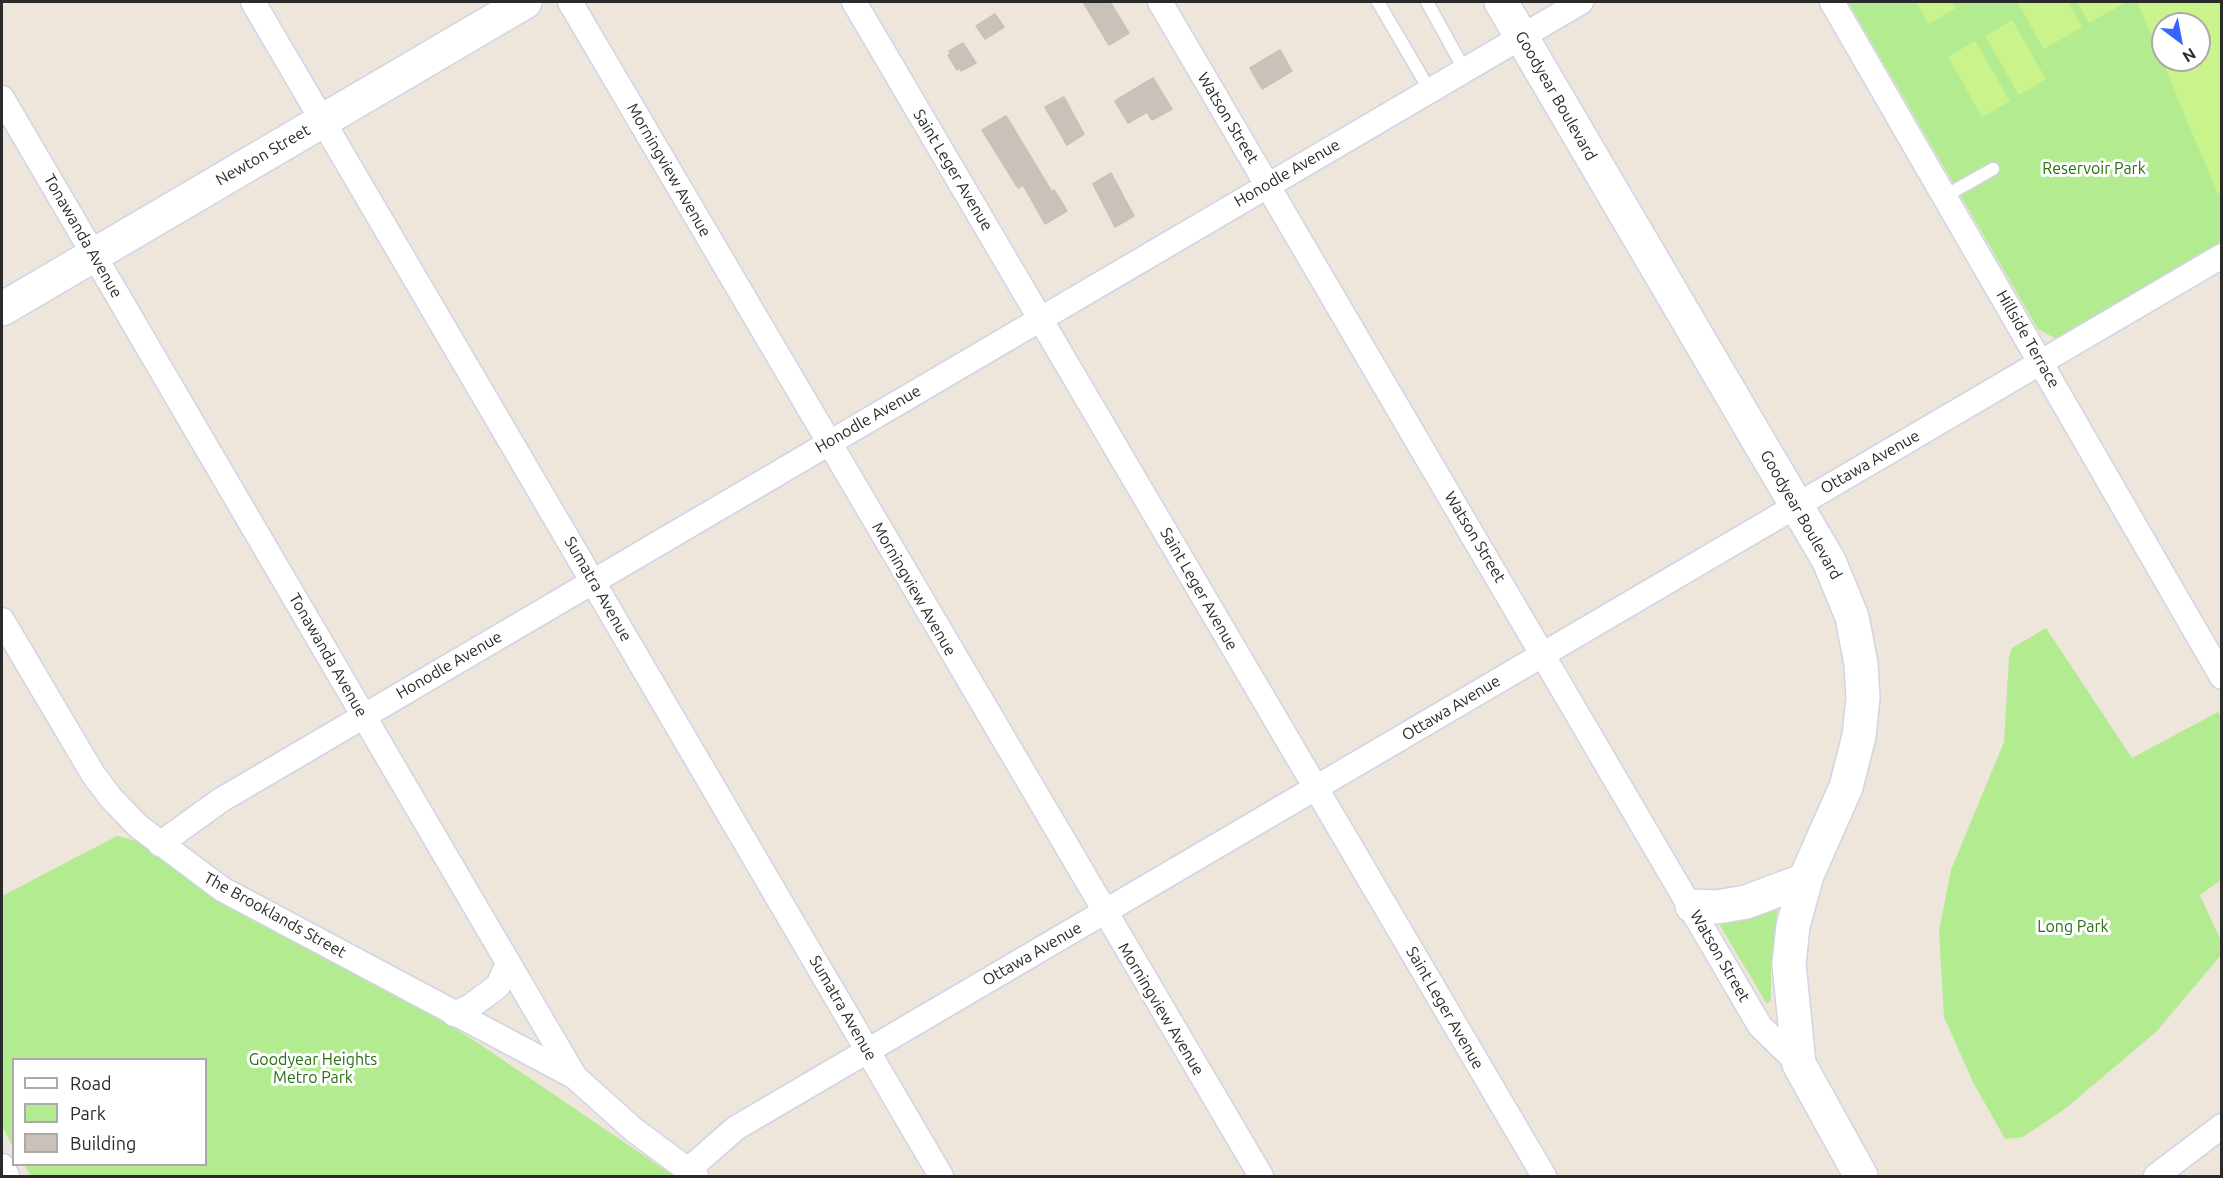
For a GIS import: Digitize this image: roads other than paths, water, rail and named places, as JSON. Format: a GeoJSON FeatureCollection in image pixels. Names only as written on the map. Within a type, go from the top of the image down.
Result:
{"type":"FeatureCollection","features":[{"type":"Feature","properties":{"kind":"street","name":"Sumatra Avenue"},"geometry":{"type":"LineString","coordinates":[[253,2],[594,580],[941,1176]]}},
{"type":"Feature","properties":{"kind":"street","name":"Newton Street"},"geometry":{"type":"LineString","coordinates":[[2,309],[525,2]]}},
{"type":"Feature","properties":{"kind":"street","name":"Morningview Avenue"},"geometry":{"type":"LineString","coordinates":[[570,2],[1104,913],[1261,1176]]}},
{"type":"Feature","properties":{"kind":"street","name":"Saint Leger Avenue"},"geometry":{"type":"LineString","coordinates":[[854,2],[1544,1176]]}},
{"type":"Feature","properties":{"kind":"street","name":"Watson Street"},"geometry":{"type":"LineString","coordinates":[[1160,2],[1692,906],[1760,1026],[1799,1064]]}},
{"type":"Feature","properties":{"kind":"street","name":"Goodyear Boulevard"},"geometry":{"type":"LineString","coordinates":[[1501,2],[1829,561],[1852,617],[1861,664],[1863,698],[1859,736],[1846,787],[1805,880],[1793,926],[1790,964],[1799,1064],[1861,1176]]}},
{"type":"Feature","properties":{"kind":"street","name":"Honodle Avenue"},"geometry":{"type":"LineString","coordinates":[[160,844],[221,800],[828,441],[1581,2]]}},
{"type":"Feature","properties":{"kind":"street","name":"Hillside Terrace"},"geometry":{"type":"LineString","coordinates":[[1832,2],[2222,677]]}},
{"type":"Feature","properties":{"kind":"street","name":"Tonawanda Avenue"},"geometry":{"type":"LineString","coordinates":[[2,98],[575,1077],[634,1130],[692,1173]]}},
{"type":"Feature","properties":{"kind":"street","name":"Ottawa Avenue"},"geometry":{"type":"LineString","coordinates":[[692,1173],[736,1128],[2222,256]]}},
{"type":"Feature","properties":{"kind":"street","name":"The Brooklands Street"},"geometry":{"type":"LineString","coordinates":[[2,620],[105,790],[138,826],[160,844],[222,889],[575,1077]]}},
{"type":"Feature","properties":{"kind":"street"},"geometry":{"type":"LineString","coordinates":[[1692,906],[1718,908],[1746,902],[1805,880]]}},
{"type":"Feature","properties":{"kind":"street"},"geometry":{"type":"LineString","coordinates":[[454,1014],[471,1006],[498,986],[508,963]]}},
{"type":"Feature","properties":{"kind":"street"},"geometry":{"type":"LineString","coordinates":[[2156,1176],[2222,1126]]}},
{"type":"Feature","properties":{"kind":"street"},"geometry":{"type":"LineString","coordinates":[[2,1166],[7,1176]]}},
{"type":"Feature","properties":{"kind":"lane"},"geometry":{"type":"LineString","coordinates":[[1378,2],[1429,89]]}},
{"type":"Feature","properties":{"kind":"lane"},"geometry":{"type":"LineString","coordinates":[[1427,2],[1464,69]]}},
{"type":"Feature","properties":{"kind":"lane"},"geometry":{"type":"LineString","coordinates":[[1945,196],[1993,169]]}},
{"type":"Feature","properties":{"kind":"park label","name":"Reservoir Park"},"geometry":{"type":"Point","coordinates":[2094,169]}},
{"type":"Feature","properties":{"kind":"park label","name":"Long Park"},"geometry":{"type":"Point","coordinates":[2073,927]}},
{"type":"Feature","properties":{"kind":"park label","name":"Goodyear Heights Metro Park"},"geometry":{"type":"Point","coordinates":[313,1069]}}]}
